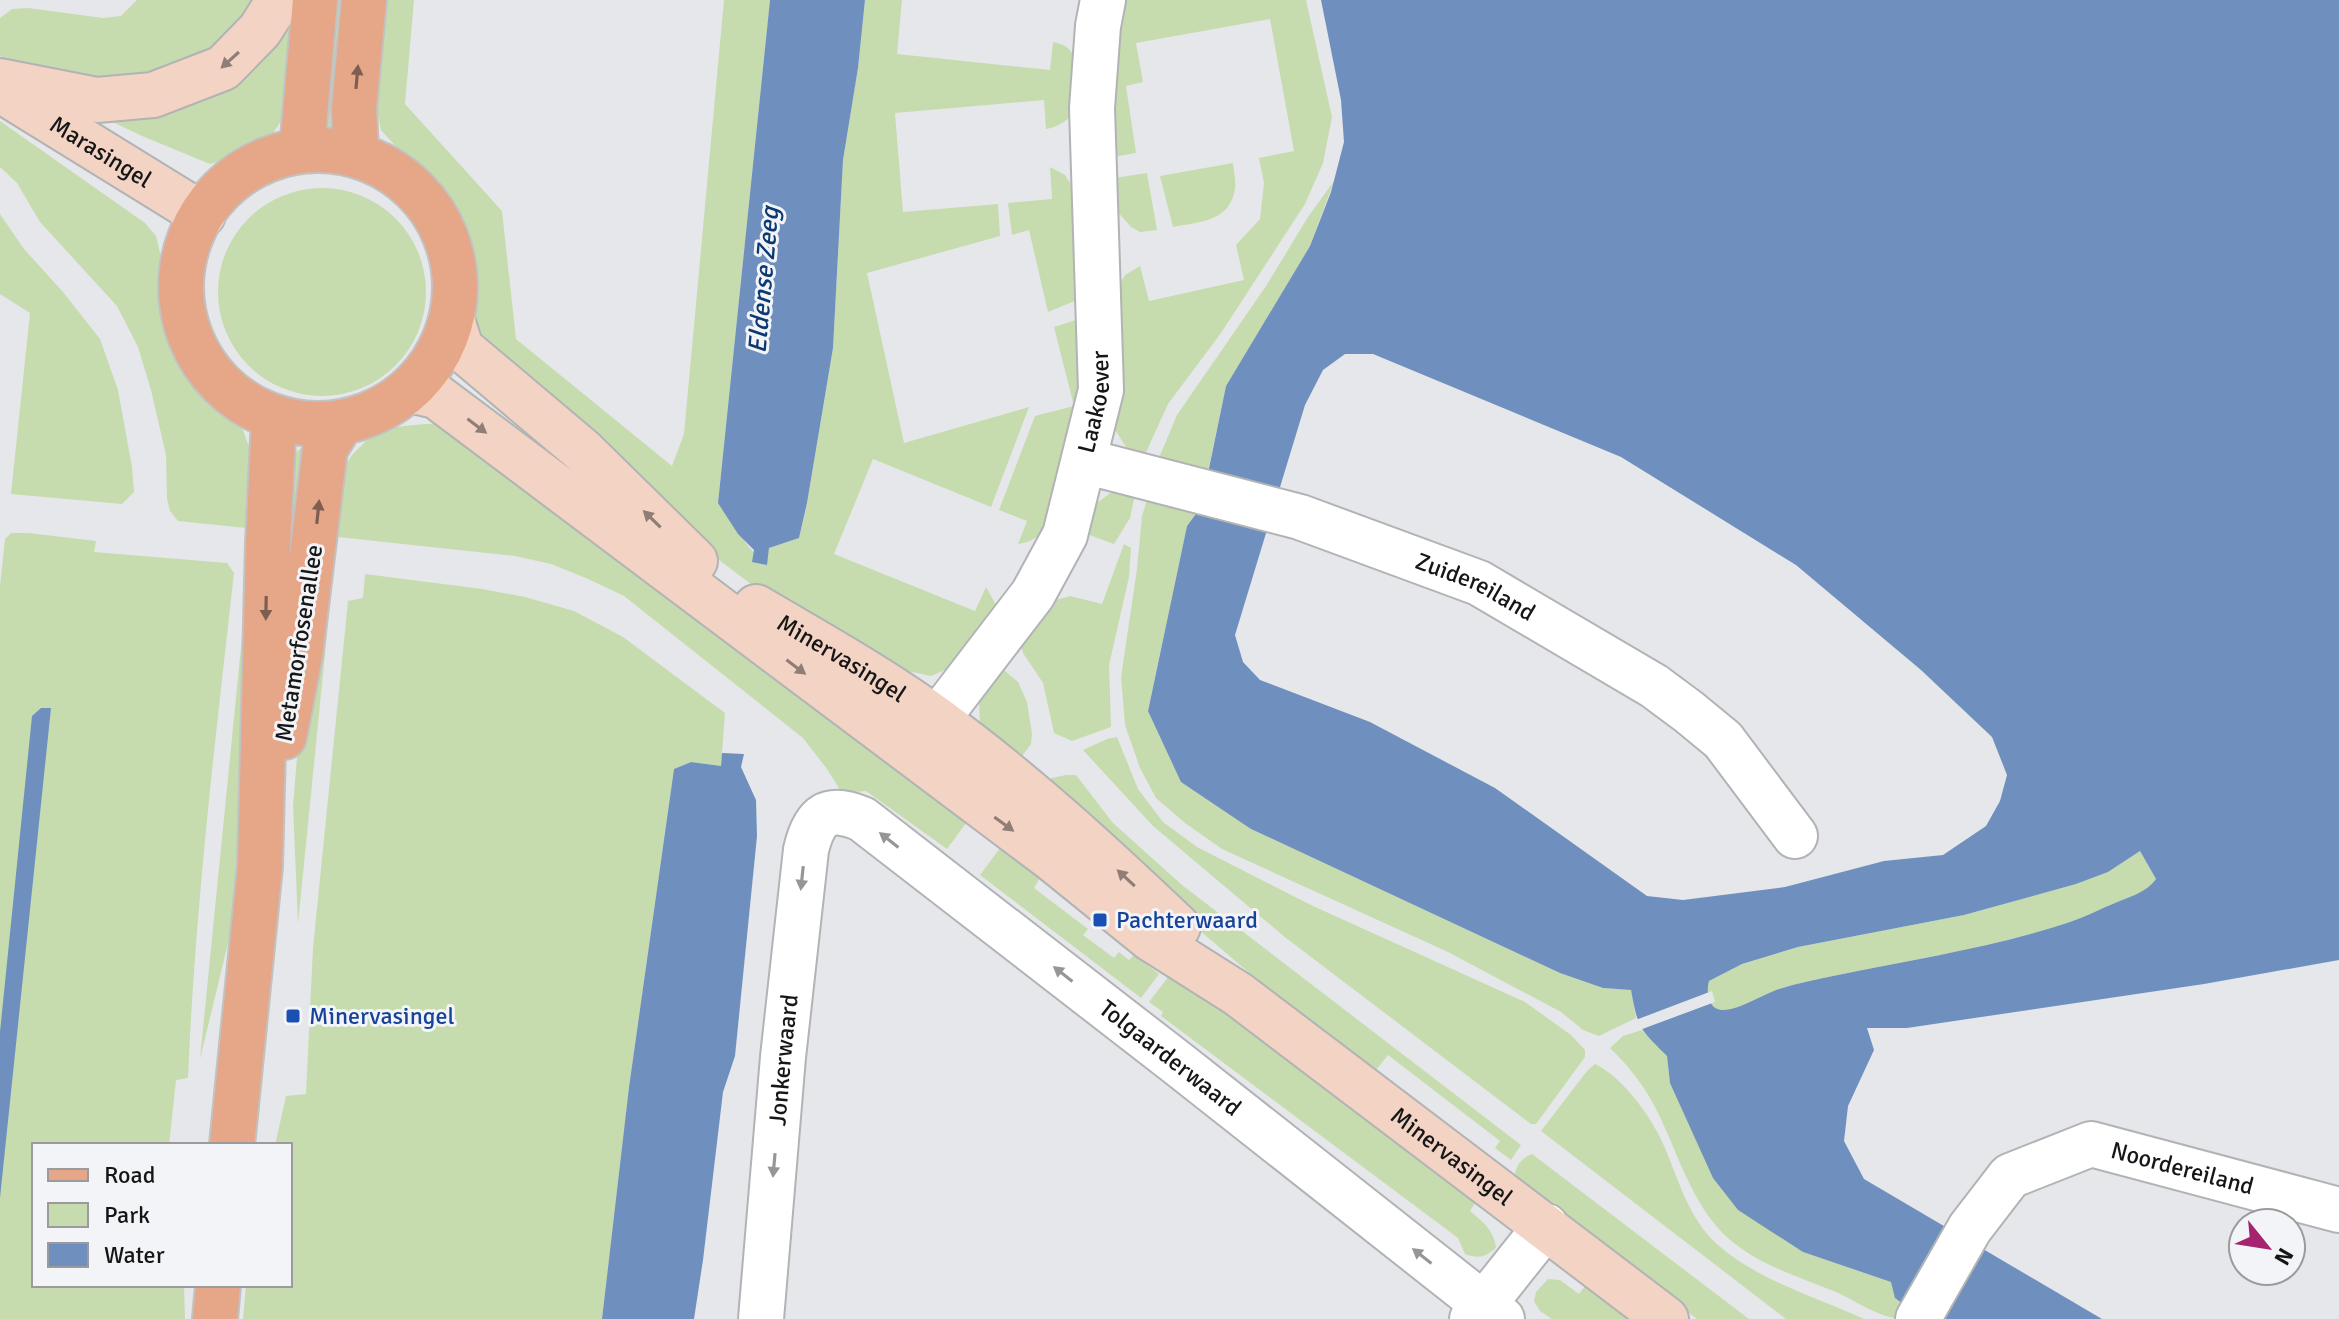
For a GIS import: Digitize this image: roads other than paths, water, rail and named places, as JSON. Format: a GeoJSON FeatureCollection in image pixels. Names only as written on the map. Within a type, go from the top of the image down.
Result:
{"type":"FeatureCollection","features":[{"type":"Feature","properties":{"kind":"main road"},"geometry":{"type":"LineString","coordinates":[[302,150],[315,0]]}},
{"type":"Feature","properties":{"kind":"main road"},"geometry":{"type":"LineString","coordinates":[[356,154],[354,108],[364,0]]}},
{"type":"Feature","properties":{"kind":"main road"},"geometry":{"type":"LineString","coordinates":[[329,149],[356,154],[394,172],[426,200],[446,236],[456,278],[452,320],[436,358],[410,390],[378,411],[341,423],[308,425],[274,418],[244,403],[217,381],[197,353],[185,321],[180,287],[185,253],[216,194],[241,173],[270,158],[302,150],[329,149]]}},
{"type":"Feature","properties":{"kind":"main road","name":"Metamorfosenallee"},"geometry":{"type":"LineString","coordinates":[[232,1143],[260,866],[274,418]]}},
{"type":"Feature","properties":{"kind":"main road","name":"Metamorfosenallee"},"geometry":{"type":"LineString","coordinates":[[260,866],[300,655],[325,449],[341,423]]}},
{"type":"Feature","properties":{"kind":"main road"},"geometry":{"type":"LineString","coordinates":[[215,1319],[218,1287]]}},
{"type":"Feature","properties":{"kind":"street"},"geometry":{"type":"LineString","coordinates":[[0,81],[97,100],[153,95],[223,68],[260,30],[279,0]]}},
{"type":"Feature","properties":{"kind":"street","name":"Laakoever"},"geometry":{"type":"LineString","coordinates":[[911,753],[1033,594],[1065,535],[1084,461],[1101,390],[1092,108],[1103,0]]}},
{"type":"Feature","properties":{"kind":"street","name":"Marasingel"},"geometry":{"type":"LineString","coordinates":[[0,90],[203,215]]}},
{"type":"Feature","properties":{"kind":"street","name":"Minervasingel"},"geometry":{"type":"LineString","coordinates":[[452,320],[461,348],[582,450],[704,569],[744,600],[848,660],[937,719],[1024,787],[1096,849],[1215,963],[1238,994]]}},
{"type":"Feature","properties":{"kind":"street","name":"Minervasingel"},"geometry":{"type":"LineString","coordinates":[[410,390],[436,396],[1051,858],[1151,939],[1238,994],[1666,1319]]}},
{"type":"Feature","properties":{"kind":"street","name":"Zuidereiland"},"geometry":{"type":"LineString","coordinates":[[1084,461],[1300,517],[1479,583],[1654,686],[1723,740],[1795,836]]}},
{"type":"Feature","properties":{"kind":"street","name":"Tolgaarderwaard"},"geometry":{"type":"LineString","coordinates":[[833,814],[849,813],[862,819],[1176,1062],[1486,1314]]}},
{"type":"Feature","properties":{"kind":"street","name":"Jonkerwaard"},"geometry":{"type":"LineString","coordinates":[[768,1315],[783,1057],[806,850],[812,827],[823,817],[833,814]]}},
{"type":"Feature","properties":{"kind":"street","name":"Noordereiland"},"geometry":{"type":"LineString","coordinates":[[1918,1319],[1970,1228],[2010,1176],[2091,1144],[2339,1210]]}},
{"type":"Feature","properties":{"kind":"street"},"geometry":{"type":"LineString","coordinates":[[1486,1314],[1546,1226]]}},
{"type":"Feature","properties":{"kind":"water","name":"Eldense Zeeg"},"geometry":{"type":"Polygon","coordinates":[[[770,0],[865,0],[843,160],[833,348],[807,503],[799,538],[769,548],[767,565],[752,562],[754,550],[738,534],[718,503],[770,0]]]}},
{"type":"Feature","properties":{"kind":"water"},"geometry":{"type":"Polygon","coordinates":[[[1321,0],[2339,0],[2339,960],[2204,984],[1907,1028],[1867,1028],[1874,1050],[1848,1106],[1844,1141],[1864,1179],[2102,1319],[1932,1319],[1895,1298],[1891,1282],[1803,1252],[1738,1210],[1713,1178],[1670,1083],[1667,1056],[1642,1028],[1631,990],[1603,988],[1560,973],[1251,829],[1181,782],[1148,711],[1187,526],[1201,507],[1226,386],[1310,246],[1331,192],[1344,142],[1341,100],[1321,0]],[[1345,354],[1323,370],[1305,405],[1235,635],[1243,662],[1260,680],[1370,722],[1495,788],[1647,896],[1683,900],[1785,887],[1884,861],[1943,855],[1986,826],[2000,801],[2007,775],[1992,737],[1921,670],[1796,565],[1621,457],[1373,354],[1345,354]],[[2140,851],[2108,872],[2076,884],[1964,915],[1798,947],[1742,964],[1709,981],[1709,999],[1717,1009],[1728,1010],[1794,985],[1984,946],[2070,922],[2137,894],[2152,884],[2156,879],[2140,851]]]}},
{"type":"Feature","properties":{"kind":"water"},"geometry":{"type":"Polygon","coordinates":[[[41,708],[51,708],[0,1198],[0,1032],[32,716],[41,708]]]}},
{"type":"Feature","properties":{"kind":"water"},"geometry":{"type":"Polygon","coordinates":[[[722,753],[744,754],[741,767],[756,800],[757,836],[735,1056],[723,1092],[694,1319],[602,1319],[629,1087],[674,769],[691,762],[721,766],[722,753]]]}},
{"type":"Feature","properties":{"kind":"place","name":"Pachterwaard"},"geometry":{"type":"Point","coordinates":[1100,920]}},
{"type":"Feature","properties":{"kind":"place","name":"Minervasingel"},"geometry":{"type":"Point","coordinates":[293,1016]}}]}
